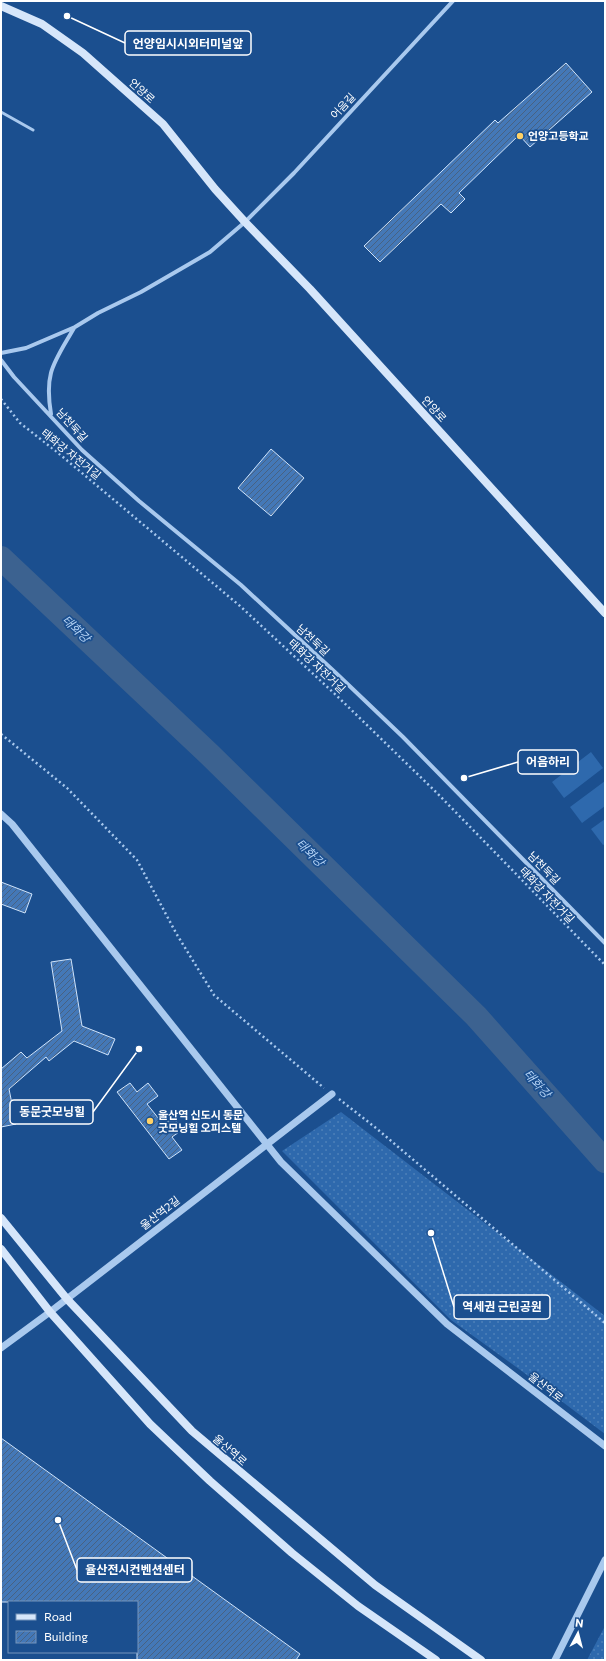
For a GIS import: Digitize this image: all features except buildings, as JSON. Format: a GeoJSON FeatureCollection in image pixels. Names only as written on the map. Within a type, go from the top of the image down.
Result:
{"type":"FeatureCollection","features":[{"type":"Feature","properties":{"kind":"main road","name":"언양로"},"geometry":{"type":"LineString","coordinates":[[1,6],[42,24],[83,53],[163,124],[215,189],[310,289],[605,613]]}},
{"type":"Feature","properties":{"kind":"main road","name":"울산역로"},"geometry":{"type":"LineString","coordinates":[[1,1218],[67,1299],[192,1432],[375,1585],[481,1660]]}},
{"type":"Feature","properties":{"kind":"main road"},"geometry":{"type":"LineString","coordinates":[[1,1249],[50,1312],[150,1424],[210,1481],[292,1553],[352,1601],[436,1660]]}},
{"type":"Feature","properties":{"kind":"street","name":"어음길"},"geometry":{"type":"LineString","coordinates":[[245,222],[294,173],[453,1]]}},
{"type":"Feature","properties":{"kind":"street"},"geometry":{"type":"LineString","coordinates":[[1,353],[26,348],[75,327],[98,313],[141,292],[210,252],[245,222]]}},
{"type":"Feature","properties":{"kind":"street"},"geometry":{"type":"LineString","coordinates":[[51,415],[48,396],[52,367],[75,327]]}},
{"type":"Feature","properties":{"kind":"street","name":"남천둑길"},"geometry":{"type":"LineString","coordinates":[[1,360],[14,377],[88,455],[139,501],[241,586],[342,679],[403,737],[605,943]]}},
{"type":"Feature","properties":{"kind":"street","name":"울산역로"},"geometry":{"type":"LineString","coordinates":[[1,814],[12,824],[62,885],[281,1162],[447,1324],[605,1446]]}},
{"type":"Feature","properties":{"kind":"street","name":"울산역2길"},"geometry":{"type":"LineString","coordinates":[[1,1348],[67,1299],[332,1094]]}},
{"type":"Feature","properties":{"kind":"street"},"geometry":{"type":"LineString","coordinates":[[555,1660],[605,1560]]}},
{"type":"Feature","properties":{"kind":"lane"},"geometry":{"type":"LineString","coordinates":[[1,112],[33,130]]}},
{"type":"Feature","properties":{"kind":"path","name":"태화강 자전거길"},"geometry":{"type":"LineString","coordinates":[[1,399],[20,423],[63,457],[240,606],[337,696],[437,793],[605,965]]}},
{"type":"Feature","properties":{"kind":"path"},"geometry":{"type":"LineString","coordinates":[[1,734],[67,788],[137,860],[176,933],[214,995],[332,1094],[376,1128],[605,1323]]}},
{"type":"Feature","properties":{"kind":"shaded area"},"geometry":{"type":"Polygon","coordinates":[[[591,752],[603,768],[564,798],[552,782],[591,752]]]}},
{"type":"Feature","properties":{"kind":"shaded area"},"geometry":{"type":"Polygon","coordinates":[[[605,781],[605,806],[582,823],[570,807],[605,781]]]}},
{"type":"Feature","properties":{"kind":"shaded area"},"geometry":{"type":"Polygon","coordinates":[[[605,819],[605,844],[603,845],[591,829],[605,819]]]}},
{"type":"Feature","properties":{"kind":"shaded area"},"geometry":{"type":"Polygon","coordinates":[[[341,1112],[605,1316],[605,1434],[451,1320],[282,1151],[341,1112]]]}},
{"type":"Feature","properties":{"kind":"shaded area"},"geometry":{"type":"Polygon","coordinates":[[[605,1626],[605,1660],[587,1660],[605,1626]]]}},
{"type":"Feature","properties":{"kind":"waterway","name":"태화강"},"geometry":{"type":"LineString","coordinates":[[1,558],[209,754],[476,1016],[605,1161]]}},
{"type":"Feature","properties":{"kind":"place","name":"언양임시시외터미널앞"},"geometry":{"type":"Point","coordinates":[67,16]}},
{"type":"Feature","properties":{"kind":"place","name":"언양고등학교"},"geometry":{"type":"Point","coordinates":[520,136]}},
{"type":"Feature","properties":{"kind":"place","name":"어음하리"},"geometry":{"type":"Point","coordinates":[464,778]}},
{"type":"Feature","properties":{"kind":"place","name":"동문굿모닝힐"},"geometry":{"type":"Point","coordinates":[139,1049]}},
{"type":"Feature","properties":{"kind":"place","name":"울산역 신도시 동문 굿모닝힐 오피스텔"},"geometry":{"type":"Point","coordinates":[150,1121]}},
{"type":"Feature","properties":{"kind":"place","name":"역세권 근린공원"},"geometry":{"type":"Point","coordinates":[431,1233]}},
{"type":"Feature","properties":{"kind":"place","name":"율산전시컨벤션센터"},"geometry":{"type":"Point","coordinates":[58,1520]}}]}
